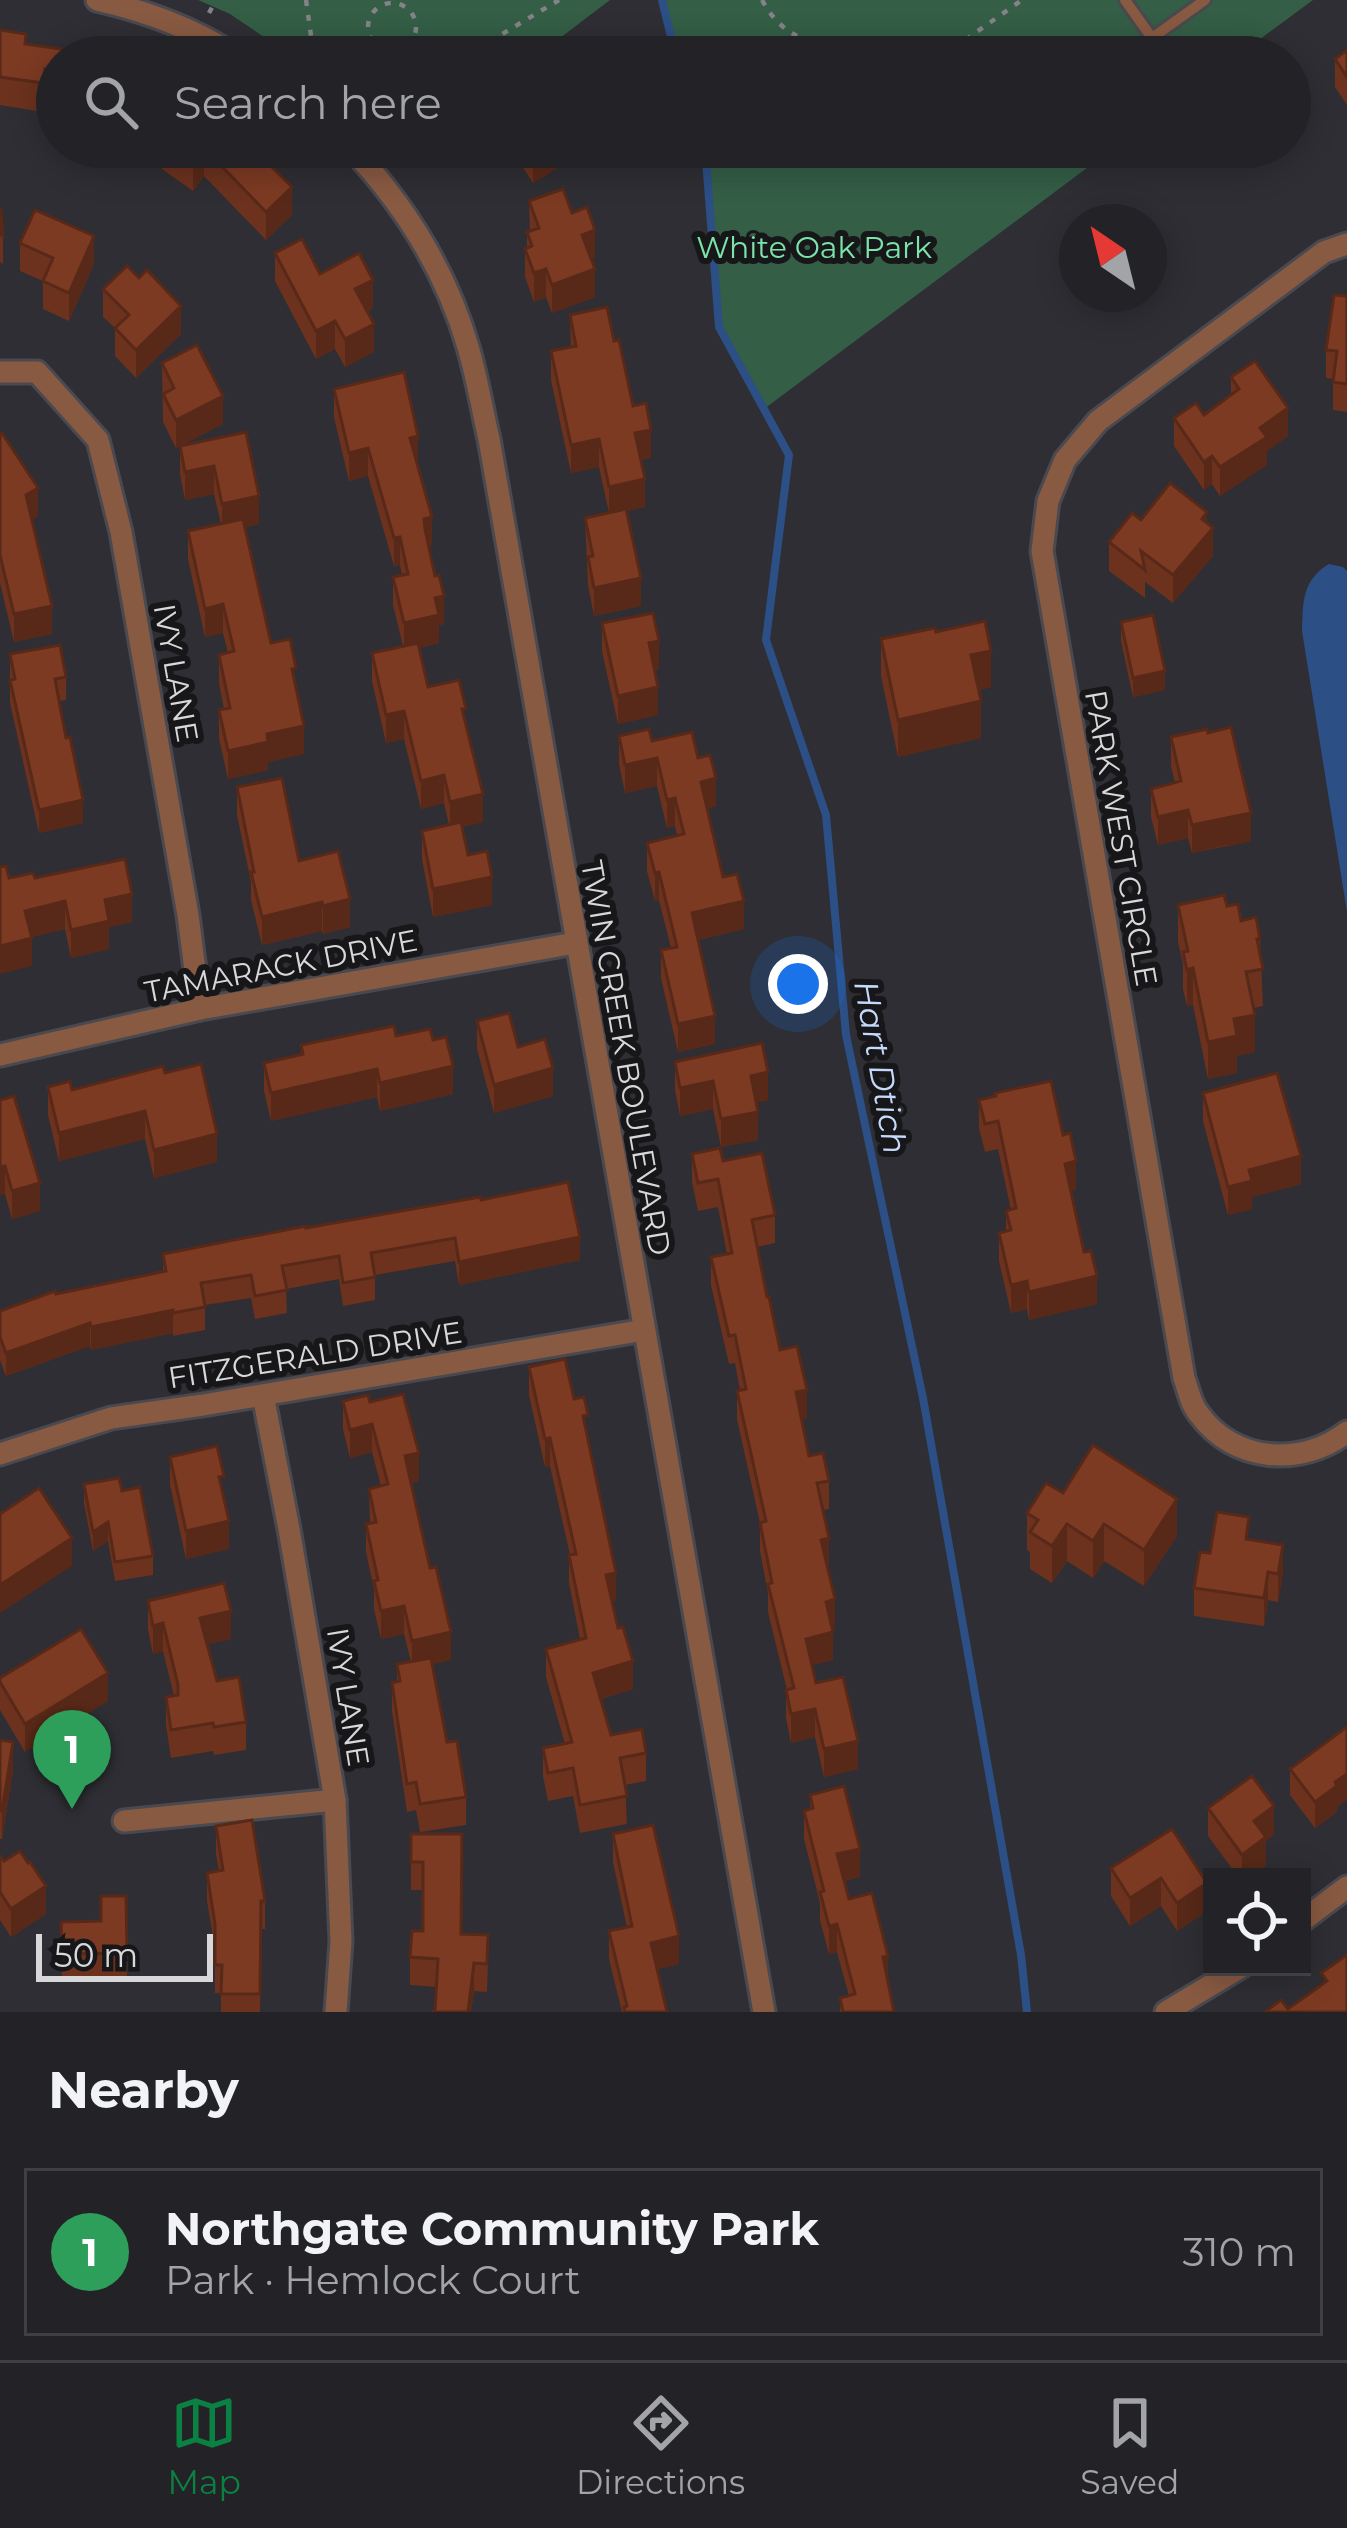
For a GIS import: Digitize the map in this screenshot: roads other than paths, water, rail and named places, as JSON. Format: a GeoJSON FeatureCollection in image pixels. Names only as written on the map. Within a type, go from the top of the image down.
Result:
{"type":"FeatureCollection","features":[{"type":"Feature","properties":{"kind":"street"},"geometry":{"type":"LineString","coordinates":[[98,0],[204,36]]}},
{"type":"Feature","properties":{"kind":"street","name":"TWIN CREEK BOULEVARD"},"geometry":{"type":"LineString","coordinates":[[370,168],[415,227],[446,287],[468,347],[489,439],[764,2012]]}},
{"type":"Feature","properties":{"kind":"street","name":"PARK WEST CIRCLE"},"geometry":{"type":"LineString","coordinates":[[1347,244],[1324,252],[1099,421],[1065,460],[1048,501],[1042,551],[1184,1378],[1197,1413],[1224,1438],[1258,1454],[1300,1456],[1347,1432]]}},
{"type":"Feature","properties":{"kind":"street","name":"IVY LANE"},"geometry":{"type":"LineString","coordinates":[[0,372],[37,372],[98,440],[121,532],[188,914],[200,1009]]}},
{"type":"Feature","properties":{"kind":"street","name":"TAMARACK DRIVE"},"geometry":{"type":"LineString","coordinates":[[0,1055],[200,1009],[575,943]]}},
{"type":"Feature","properties":{"kind":"street","name":"FITZGERALD DRIVE"},"geometry":{"type":"LineString","coordinates":[[0,1454],[111,1418],[644,1330]]}},
{"type":"Feature","properties":{"kind":"street","name":"IVY LANE"},"geometry":{"type":"LineString","coordinates":[[263,1395],[334,1800],[341,1941],[336,2012]]}},
{"type":"Feature","properties":{"kind":"street"},"geometry":{"type":"LineString","coordinates":[[124,1821],[334,1800]]}},
{"type":"Feature","properties":{"kind":"street"},"geometry":{"type":"LineString","coordinates":[[1311,1914],[1347,1887]]}},
{"type":"Feature","properties":{"kind":"street"},"geometry":{"type":"LineString","coordinates":[[1166,2012],[1226,1976]]}},
{"type":"Feature","properties":{"kind":"lane"},"geometry":{"type":"LineString","coordinates":[[1125,0],[1151,36]]}},
{"type":"Feature","properties":{"kind":"lane"},"geometry":{"type":"LineString","coordinates":[[1155,36],[1205,0]]}},
{"type":"Feature","properties":{"kind":"water"},"geometry":{"type":"Polygon","coordinates":[[[1329,564],[1347,571],[1347,912],[1302,631],[1309,585],[1329,564]]]}},
{"type":"Feature","properties":{"kind":"waterway","name":"Hart Dtich"},"geometry":{"type":"LineString","coordinates":[[662,0],[671,36]]}},
{"type":"Feature","properties":{"kind":"waterway","name":"Hart Dtich"},"geometry":{"type":"LineString","coordinates":[[707,168],[719,327],[789,455],[766,640],[826,815],[846,1035],[923,1398],[1021,1955],[1027,2012]]}},
{"type":"Feature","properties":{"kind":"place","name":"Northgate Community Park"},"geometry":{"type":"Point","coordinates":[72,1809]}},
{"type":"Feature","properties":{"kind":"park label","name":"White Oak Park"},"geometry":{"type":"Point","coordinates":[814,247]}}]}
